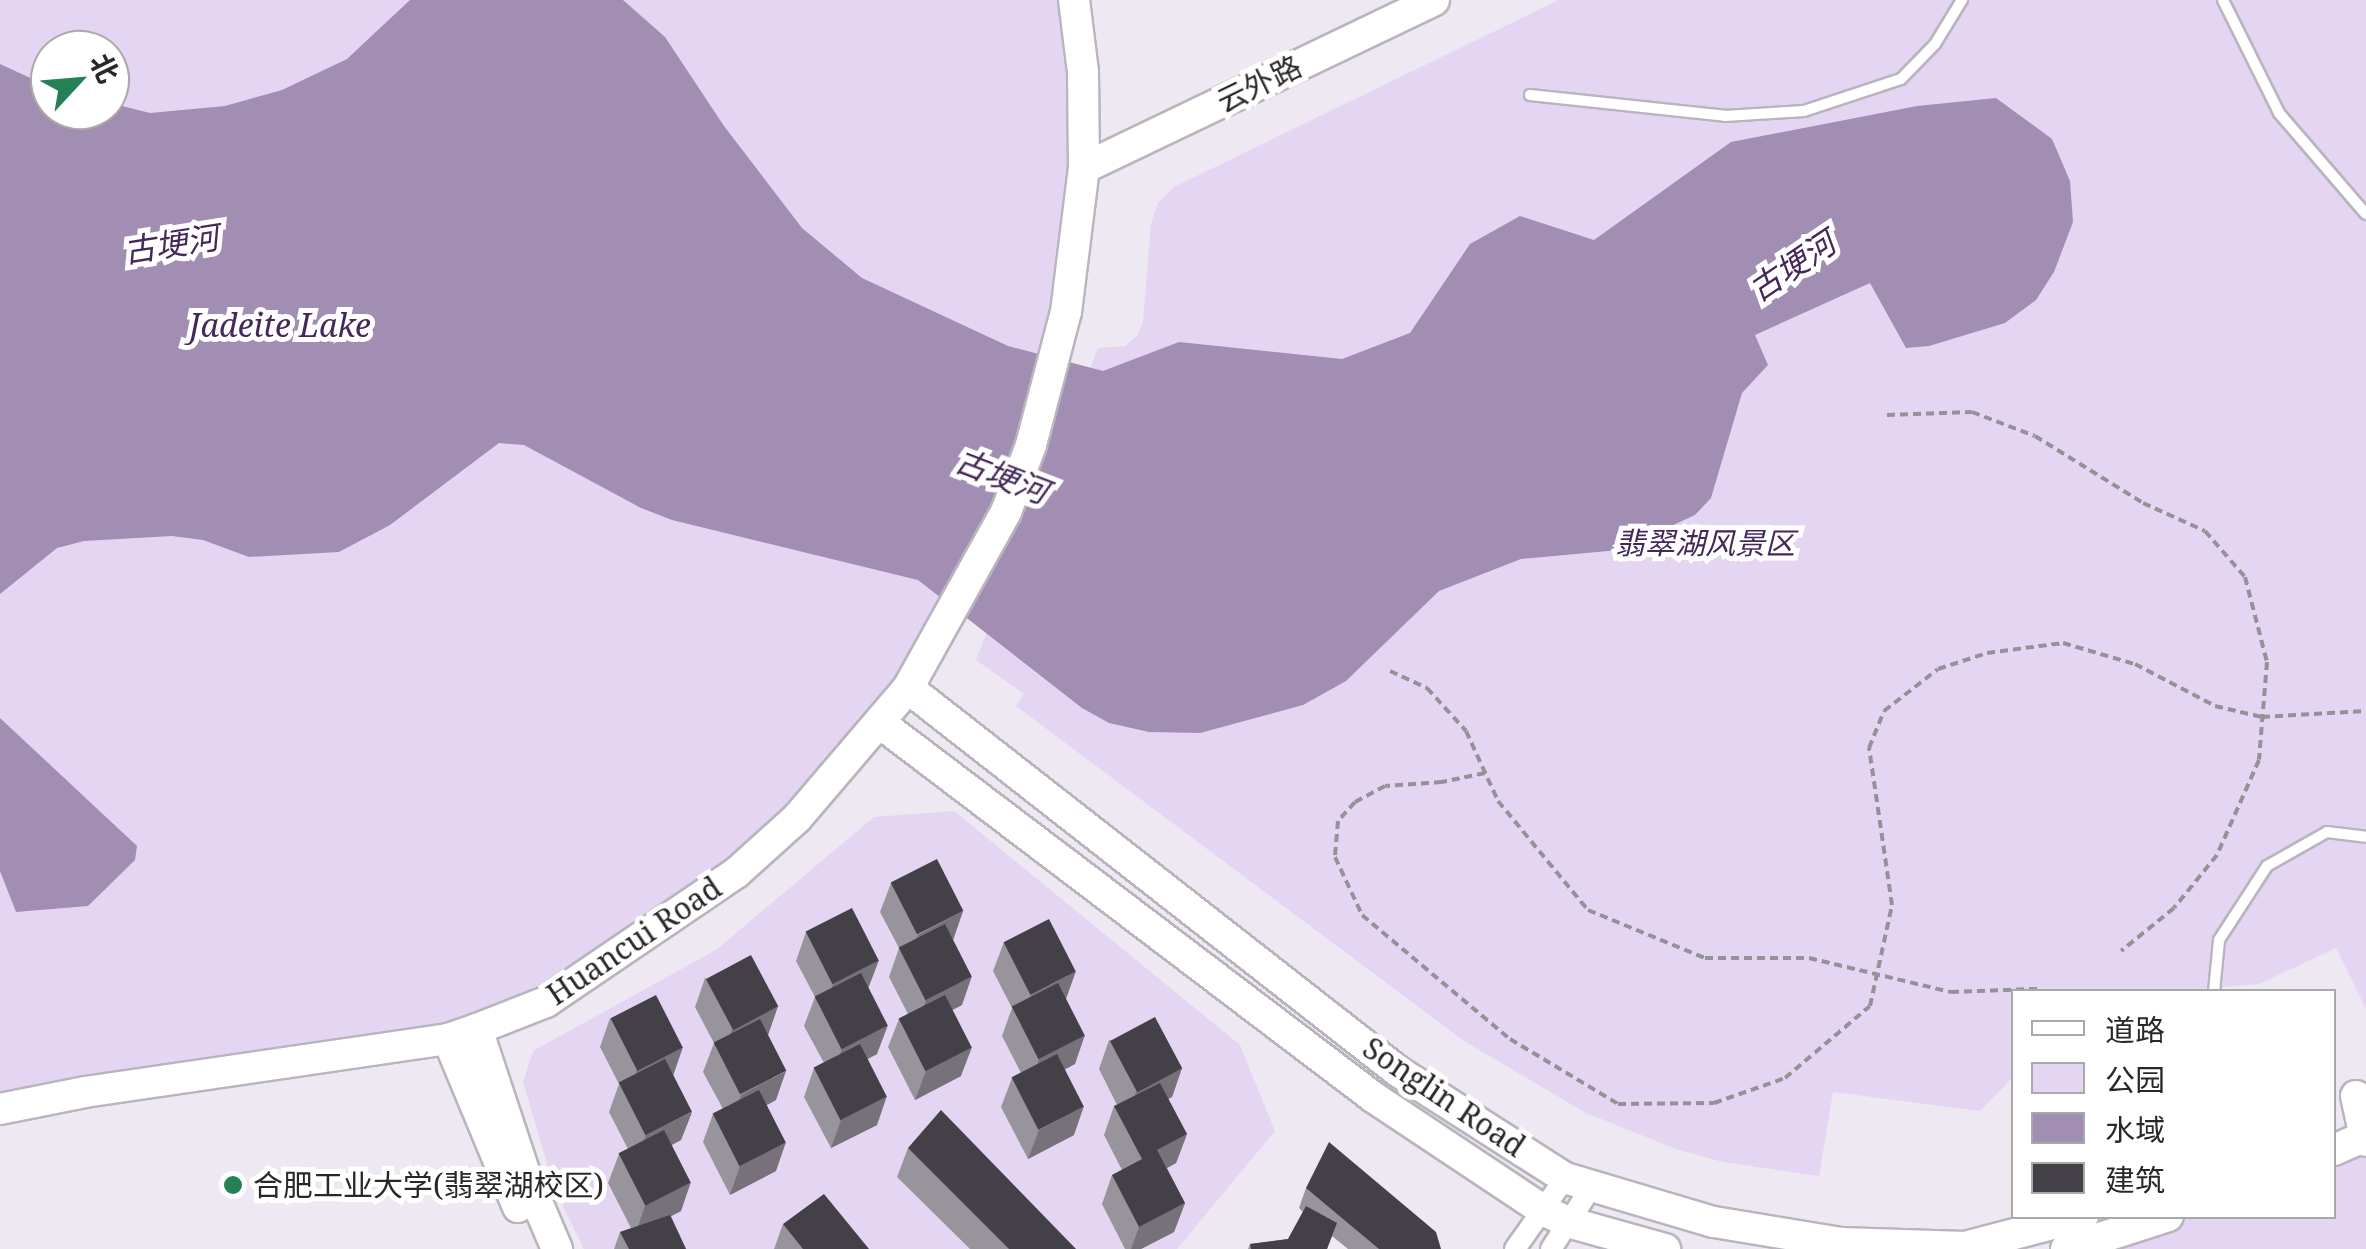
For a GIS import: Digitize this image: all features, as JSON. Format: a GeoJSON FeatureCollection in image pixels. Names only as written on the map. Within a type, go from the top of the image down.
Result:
{"type":"FeatureCollection","features":[{"type":"Feature","properties":{"kind":"street"},"geometry":{"type":"LineString","coordinates":[[1074,0],[1084,72],[1084,168]]}},
{"type":"Feature","properties":{"kind":"street","name":"云外路"},"geometry":{"type":"LineString","coordinates":[[1084,168],[1434,0]]}},
{"type":"Feature","properties":{"kind":"street","name":"Huancui Road"},"geometry":{"type":"LineString","coordinates":[[0,1110],[85,1092],[462,1034],[546,1002],[736,873],[797,818],[908,688],[1006,512],[1031,445],[1066,312],[1084,168]]}},
{"type":"Feature","properties":{"kind":"street","name":"Songlin Road"},"geometry":{"type":"LineString","coordinates":[[908,688],[1400,1072],[1578,1182],[1714,1222],[1841,1243],[1964,1248],[2071,1219]]}},
{"type":"Feature","properties":{"kind":"street","name":"Songlin Road"},"geometry":{"type":"LineString","coordinates":[[880,724],[1373,1097],[1556,1216],[1665,1249]]}},
{"type":"Feature","properties":{"kind":"street"},"geometry":{"type":"LineString","coordinates":[[462,1034],[474,1110],[537,1249]]}},
{"type":"Feature","properties":{"kind":"street"},"geometry":{"type":"LineString","coordinates":[[462,1034],[557,1249]]}},
{"type":"Feature","properties":{"kind":"street"},"geometry":{"type":"LineString","coordinates":[[2336,1149],[2365,1138],[2352,1098]]}},
{"type":"Feature","properties":{"kind":"street"},"geometry":{"type":"LineString","coordinates":[[1515,1249],[1556,1216],[1578,1182]]}},
{"type":"Feature","properties":{"kind":"street"},"geometry":{"type":"LineString","coordinates":[[1551,1249],[1556,1216]]}},
{"type":"Feature","properties":{"kind":"street"},"geometry":{"type":"LineString","coordinates":[[2066,1249],[2159,1219]]}},
{"type":"Feature","properties":{"kind":"lane"},"geometry":{"type":"LineString","coordinates":[[1530,94],[1725,116],[1804,111],[1901,79],[1935,44],[1962,0]]}},
{"type":"Feature","properties":{"kind":"lane"},"geometry":{"type":"LineString","coordinates":[[2223,0],[2279,113],[2366,214]]}},
{"type":"Feature","properties":{"kind":"lane"},"geometry":{"type":"LineString","coordinates":[[2214,989],[2219,940],[2267,866],[2328,832],[2366,836]]}},
{"type":"Feature","properties":{"kind":"path"},"geometry":{"type":"LineString","coordinates":[[1887,416],[1972,412],[2035,436],[2143,504],[2205,531],[2244,576],[2267,662],[2259,760],[2217,855],[2174,908],[2121,950]]}},
{"type":"Feature","properties":{"kind":"path"},"geometry":{"type":"LineString","coordinates":[[1486,773],[1442,782],[1385,786],[1338,820],[1335,858],[1362,915],[1510,1039],[1618,1104],[1714,1103],[1786,1078],[1870,1006],[1881,972],[1892,905],[1869,748],[1884,711],[1938,669],[1987,653],[2063,644],[2136,664],[2215,706],[2262,717],[2366,711]]}},
{"type":"Feature","properties":{"kind":"path"},"geometry":{"type":"LineString","coordinates":[[1390,671],[1427,688],[1466,731],[1498,801],[1588,910],[1705,958],[1809,958],[1881,972],[1951,992],[2011,990]]}},
{"type":"Feature","properties":{"kind":"green space"},"geometry":{"type":"Polygon","coordinates":[[[0,0],[1074,0],[1066,312],[934,645],[736,873],[477,1029],[0,1109],[0,0]]]}},
{"type":"Feature","properties":{"kind":"green space","name":"翡翠湖风景区"},"geometry":{"type":"Polygon","coordinates":[[[1559,0],[2366,0],[2366,1009],[2336,948],[2259,984],[2200,989],[2011,989],[2011,1079],[1980,1111],[1833,1092],[1819,1176],[1723,1162],[1676,1149],[1586,1113],[1464,1041],[1016,706],[1024,694],[976,660],[1098,348],[1125,346],[1137,336],[1143,322],[1151,224],[1158,203],[1174,187],[1559,0]]]}},
{"type":"Feature","properties":{"kind":"green space"},"geometry":{"type":"Polygon","coordinates":[[[954,811],[1240,1045],[1275,1131],[1177,1249],[684,1249],[670,1225],[612,1249],[584,1249],[556,1193],[523,1082],[533,1051],[716,950],[874,817],[954,811]]]}},
{"type":"Feature","properties":{"kind":"green space"},"geometry":{"type":"Polygon","coordinates":[[[2366,1141],[2366,1249],[2066,1249],[2162,1219],[2336,1219],[2336,1149],[2366,1141]]]}},
{"type":"Feature","properties":{"kind":"water","name":"Jadeite Lake"},"geometry":{"type":"Polygon","coordinates":[[[410,0],[623,0],[665,37],[724,126],[802,228],[862,278],[1008,346],[1103,371],[1179,342],[1342,359],[1410,333],[1470,244],[1520,216],[1594,240],[1731,142],[1917,106],[1996,98],[2052,139],[2070,181],[2073,222],[2054,272],[2036,300],[2005,323],[1929,346],[1906,348],[1870,283],[1755,335],[1768,365],[1742,393],[1711,498],[1695,515],[1619,550],[1521,559],[1439,591],[1346,681],[1303,705],[1200,733],[1149,732],[1109,723],[1082,708],[918,580],[672,520],[641,508],[524,445],[499,443],[390,525],[339,552],[249,557],[203,540],[172,536],[84,541],[57,548],[0,594],[0,64],[30,78],[30,130],[130,130],[130,108],[150,113],[225,106],[282,90],[347,59],[410,0]]]}},
{"type":"Feature","properties":{"kind":"water"},"geometry":{"type":"Polygon","coordinates":[[[0,718],[137,846],[135,860],[88,906],[16,912],[0,871],[0,718]]]}},
{"type":"Feature","properties":{"kind":"building"},"geometry":{"type":"Polygon","coordinates":[[[937,859],[963,911],[917,934],[891,883],[937,859]]]}},
{"type":"Feature","properties":{"kind":"building"},"geometry":{"type":"Polygon","coordinates":[[[852,908],[879,961],[832,984],[806,932],[852,908]]]}},
{"type":"Feature","properties":{"kind":"building"},"geometry":{"type":"Polygon","coordinates":[[[1049,919],[1076,972],[1030,995],[1004,942],[1049,919]]]}},
{"type":"Feature","properties":{"kind":"building"},"geometry":{"type":"Polygon","coordinates":[[[945,924],[972,977],[925,1000],[899,948],[945,924]]]}},
{"type":"Feature","properties":{"kind":"building"},"geometry":{"type":"Polygon","coordinates":[[[751,955],[778,1006],[733,1030],[706,979],[751,955]]]}},
{"type":"Feature","properties":{"kind":"building"},"geometry":{"type":"Polygon","coordinates":[[[861,973],[888,1026],[841,1049],[815,997],[861,973]]]}},
{"type":"Feature","properties":{"kind":"building"},"geometry":{"type":"Polygon","coordinates":[[[1058,983],[1085,1036],[1038,1059],[1012,1007],[1058,983]]]}},
{"type":"Feature","properties":{"kind":"building"},"geometry":{"type":"Polygon","coordinates":[[[656,995],[683,1048],[637,1071],[611,1018],[656,995]]]}},
{"type":"Feature","properties":{"kind":"building"},"geometry":{"type":"Polygon","coordinates":[[[945,995],[972,1048],[925,1071],[899,1019],[945,995]]]}},
{"type":"Feature","properties":{"kind":"building"},"geometry":{"type":"Polygon","coordinates":[[[1155,1017],[1182,1068],[1137,1092],[1110,1041],[1155,1017]]]}},
{"type":"Feature","properties":{"kind":"building"},"geometry":{"type":"Polygon","coordinates":[[[760,1019],[786,1071],[740,1094],[714,1043],[760,1019]]]}},
{"type":"Feature","properties":{"kind":"building"},"geometry":{"type":"Polygon","coordinates":[[[860,1044],[887,1097],[840,1120],[814,1068],[860,1044]]]}},
{"type":"Feature","properties":{"kind":"building"},"geometry":{"type":"Polygon","coordinates":[[[1057,1054],[1084,1107],[1038,1130],[1012,1077],[1057,1054]]]}},
{"type":"Feature","properties":{"kind":"building"},"geometry":{"type":"Polygon","coordinates":[[[665,1059],[692,1112],[645,1135],[619,1083],[665,1059]]]}},
{"type":"Feature","properties":{"kind":"building"},"geometry":{"type":"Polygon","coordinates":[[[1160,1083],[1187,1134],[1157,1150],[1185,1203],[1139,1227],[1112,1175],[1142,1159],[1114,1106],[1160,1083]]]}},
{"type":"Feature","properties":{"kind":"building"},"geometry":{"type":"Polygon","coordinates":[[[759,1090],[786,1143],[739,1166],[713,1114],[759,1090]]]}},
{"type":"Feature","properties":{"kind":"building"},"geometry":{"type":"Polygon","coordinates":[[[941,1110],[1076,1249],[1009,1249],[908,1148],[941,1110]]]}},
{"type":"Feature","properties":{"kind":"building"},"geometry":{"type":"Polygon","coordinates":[[[664,1130],[691,1183],[645,1206],[619,1153],[664,1130]]]}},
{"type":"Feature","properties":{"kind":"building"},"geometry":{"type":"Polygon","coordinates":[[[1329,1142],[1436,1232],[1441,1249],[1379,1249],[1306,1188],[1329,1142]]]}},
{"type":"Feature","properties":{"kind":"building"},"geometry":{"type":"Polygon","coordinates":[[[824,1194],[869,1249],[803,1249],[783,1224],[824,1194]]]}},
{"type":"Feature","properties":{"kind":"building"},"geometry":{"type":"Polygon","coordinates":[[[1306,1206],[1337,1223],[1327,1249],[1251,1249],[1250,1244],[1288,1239],[1306,1206]]]}},
{"type":"Feature","properties":{"kind":"building"},"geometry":{"type":"Polygon","coordinates":[[[670,1215],[686,1249],[629,1249],[620,1232],[670,1215]]]}},
{"type":"Feature","properties":{"kind":"place","name":"合肥工业大学(翡翠湖校区)"},"geometry":{"type":"Point","coordinates":[233,1185]}},
{"type":"Feature","properties":{"kind":"water label","name":"古埂河"},"geometry":{"type":"Point","coordinates":[171,244]}},
{"type":"Feature","properties":{"kind":"water label","name":"古埂河"},"geometry":{"type":"Point","coordinates":[1792,266]}},
{"type":"Feature","properties":{"kind":"water label","name":"古埂河"},"geometry":{"type":"Point","coordinates":[1002,476]}}]}
